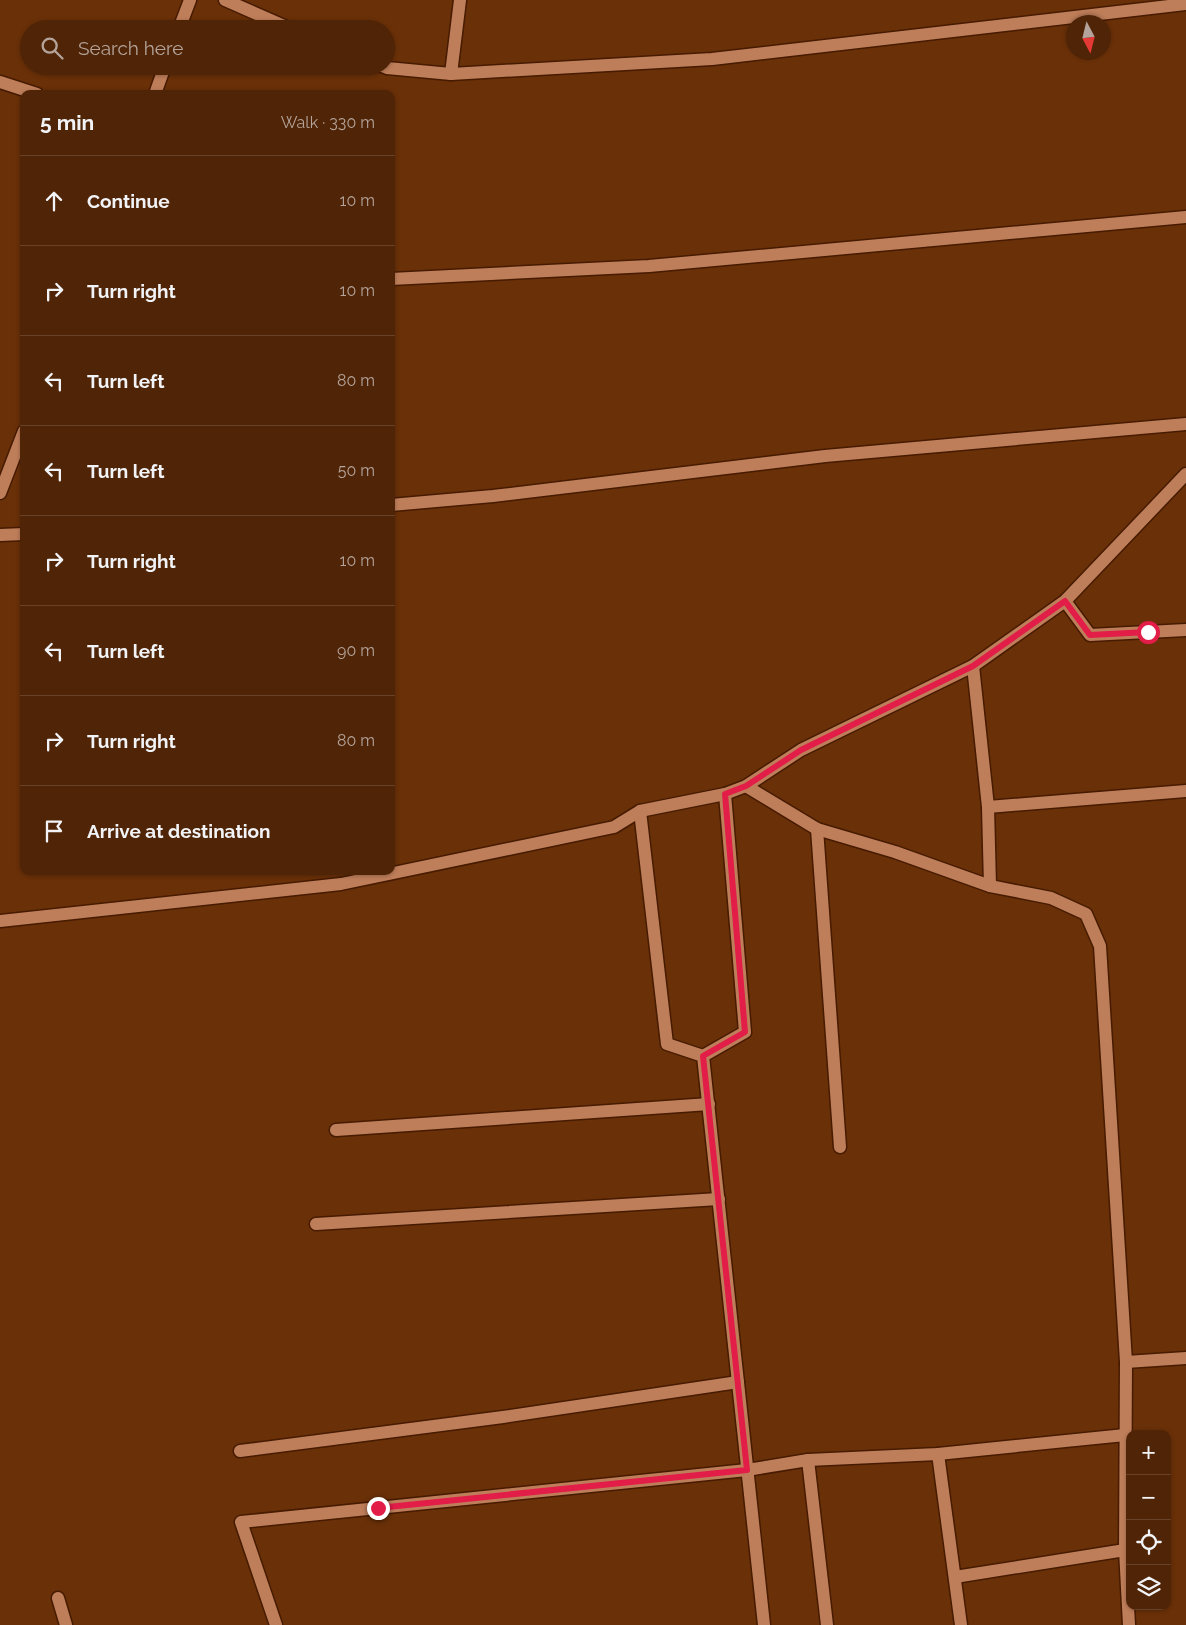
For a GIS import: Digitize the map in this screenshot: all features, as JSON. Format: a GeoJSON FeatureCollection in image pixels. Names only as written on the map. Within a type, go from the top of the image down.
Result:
{"type":"FeatureCollection","features":[{"type":"Feature","properties":{"kind":"street"},"geometry":{"type":"LineString","coordinates":[[182,20],[190,0]]}},
{"type":"Feature","properties":{"kind":"street"},"geometry":{"type":"LineString","coordinates":[[225,0],[271,20]]}},
{"type":"Feature","properties":{"kind":"street"},"geometry":{"type":"LineString","coordinates":[[451,74],[460,0]]}},
{"type":"Feature","properties":{"kind":"street"},"geometry":{"type":"LineString","coordinates":[[395,69],[451,74],[712,59],[1186,4]]}},
{"type":"Feature","properties":{"kind":"street"},"geometry":{"type":"LineString","coordinates":[[156,90],[162,75]]}},
{"type":"Feature","properties":{"kind":"street"},"geometry":{"type":"LineString","coordinates":[[0,82],[25,90]]}},
{"type":"Feature","properties":{"kind":"street"},"geometry":{"type":"LineString","coordinates":[[395,279],[649,266],[1186,218]]}},
{"type":"Feature","properties":{"kind":"street"},"geometry":{"type":"LineString","coordinates":[[395,505],[492,496],[825,456],[1186,424]]}},
{"type":"Feature","properties":{"kind":"street"},"geometry":{"type":"LineString","coordinates":[[0,493],[20,441]]}},
{"type":"Feature","properties":{"kind":"street"},"geometry":{"type":"LineString","coordinates":[[395,873],[614,827],[640,811],[725,794],[746,786],[801,750],[973,666],[1065,601],[1186,474]]}},
{"type":"Feature","properties":{"kind":"street"},"geometry":{"type":"LineString","coordinates":[[0,535],[20,534]]}},
{"type":"Feature","properties":{"kind":"street"},"geometry":{"type":"LineString","coordinates":[[1065,601],[1090,635],[1186,630]]}},
{"type":"Feature","properties":{"kind":"street"},"geometry":{"type":"LineString","coordinates":[[973,666],[988,807],[990,886]]}},
{"type":"Feature","properties":{"kind":"street"},"geometry":{"type":"LineString","coordinates":[[746,786],[817,829],[895,852],[990,886],[1051,898],[1086,914],[1100,946],[1126,1362],[1125,1550],[1129,1625]]}},
{"type":"Feature","properties":{"kind":"street"},"geometry":{"type":"LineString","coordinates":[[988,807],[1186,791]]}},
{"type":"Feature","properties":{"kind":"street"},"geometry":{"type":"LineString","coordinates":[[640,811],[667,1044],[703,1056],[745,1032],[725,794]]}},
{"type":"Feature","properties":{"kind":"street"},"geometry":{"type":"LineString","coordinates":[[817,829],[840,1147]]}},
{"type":"Feature","properties":{"kind":"street"},"geometry":{"type":"LineString","coordinates":[[0,921],[341,884],[384,875]]}},
{"type":"Feature","properties":{"kind":"street"},"geometry":{"type":"LineString","coordinates":[[703,1056],[764,1625]]}},
{"type":"Feature","properties":{"kind":"street"},"geometry":{"type":"LineString","coordinates":[[336,1130],[708,1104]]}},
{"type":"Feature","properties":{"kind":"street"},"geometry":{"type":"LineString","coordinates":[[316,1224],[719,1199]]}},
{"type":"Feature","properties":{"kind":"street"},"geometry":{"type":"LineString","coordinates":[[1126,1362],[1186,1358]]}},
{"type":"Feature","properties":{"kind":"street"},"geometry":{"type":"LineString","coordinates":[[240,1451],[504,1418],[738,1382]]}},
{"type":"Feature","properties":{"kind":"street"},"geometry":{"type":"LineString","coordinates":[[276,1625],[241,1522],[747,1470],[808,1460],[938,1454],[1125,1435]]}},
{"type":"Feature","properties":{"kind":"street"},"geometry":{"type":"LineString","coordinates":[[938,1454],[961,1625]]}},
{"type":"Feature","properties":{"kind":"street"},"geometry":{"type":"LineString","coordinates":[[808,1460],[827,1625]]}},
{"type":"Feature","properties":{"kind":"street"},"geometry":{"type":"LineString","coordinates":[[955,1577],[1125,1550]]}},
{"type":"Feature","properties":{"kind":"street"},"geometry":{"type":"LineString","coordinates":[[58,1598],[66,1625]]}},
{"type":"Feature","properties":{"kind":"route"},"geometry":{"type":"LineString","coordinates":[[378,1508],[747,1470],[703,1056],[745,1032],[725,794],[746,786],[801,750],[973,666],[1065,601],[1090,635],[1148,632]]}}]}
